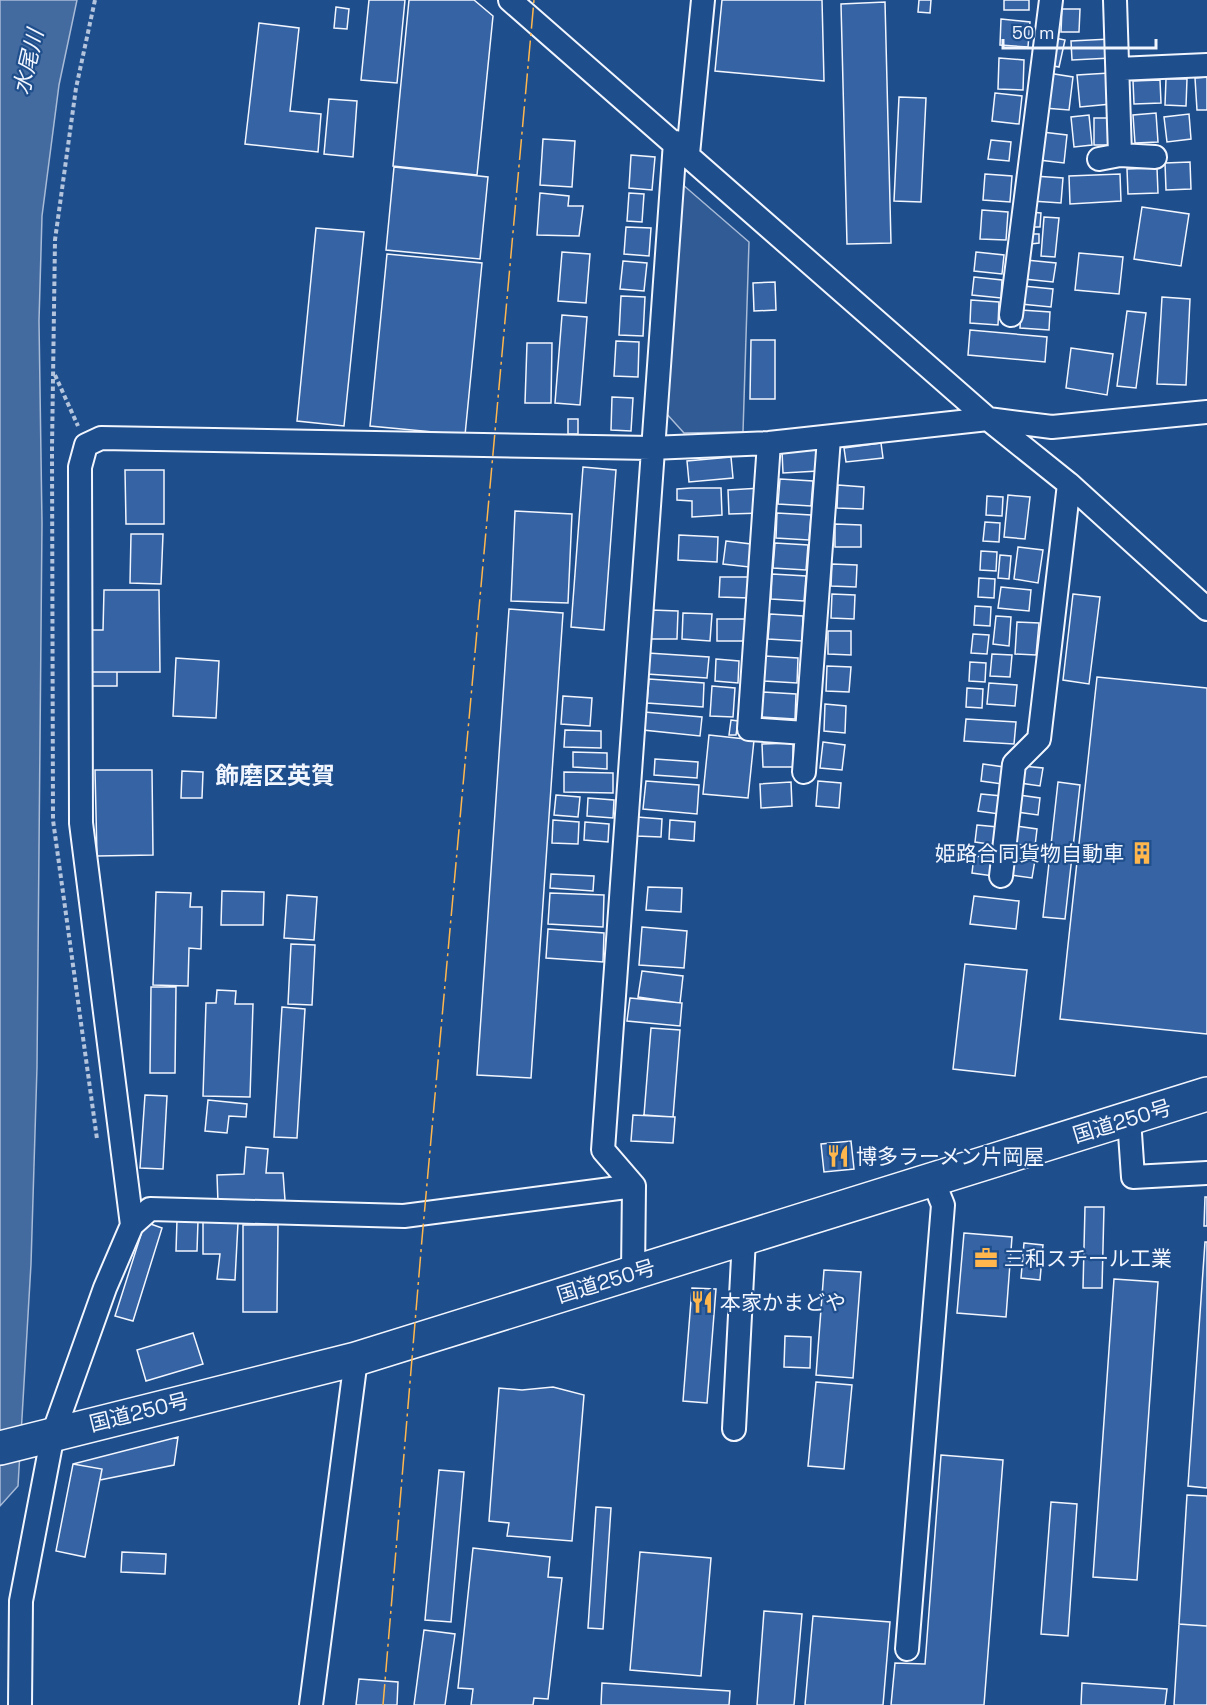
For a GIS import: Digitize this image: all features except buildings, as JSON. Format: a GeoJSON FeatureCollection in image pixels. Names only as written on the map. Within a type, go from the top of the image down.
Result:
{"type":"FeatureCollection","features":[{"type":"Feature","properties":{"kind":"highway","name":"国道250号"},"geometry":{"type":"LineString","coordinates":[[0,1448],[356,1359],[1207,1094]]}},
{"type":"Feature","properties":{"kind":"street"},"geometry":{"type":"LineString","coordinates":[[510,0],[682,148],[988,419],[1069,484],[1207,609]]}},
{"type":"Feature","properties":{"kind":"street"},"geometry":{"type":"LineString","coordinates":[[633,1273],[634,1186],[603,1150],[651,448],[682,148],[703,0]]}},
{"type":"Feature","properties":{"kind":"street"},"geometry":{"type":"LineString","coordinates":[[1011,315],[1051,0]]}},
{"type":"Feature","properties":{"kind":"street"},"geometry":{"type":"LineString","coordinates":[[1115,0],[1118,69],[1110,157],[1155,157]]}},
{"type":"Feature","properties":{"kind":"street"},"geometry":{"type":"LineString","coordinates":[[1118,69],[1207,65]]}},
{"type":"Feature","properties":{"kind":"street"},"geometry":{"type":"LineString","coordinates":[[132,1225],[81,823],[80,467],[86,445],[101,438],[651,448],[769,444],[988,419],[1052,427],[1207,412]]}},
{"type":"Feature","properties":{"kind":"street"},"geometry":{"type":"LineString","coordinates":[[804,772],[805,733],[829,438]]}},
{"type":"Feature","properties":{"kind":"street"},"geometry":{"type":"LineString","coordinates":[[769,444],[749,729],[805,733]]}},
{"type":"Feature","properties":{"kind":"street"},"geometry":{"type":"LineString","coordinates":[[1001,876],[1014,764],[1039,739],[1069,484]]}},
{"type":"Feature","properties":{"kind":"street"},"geometry":{"type":"LineString","coordinates":[[1129,1119],[1133,1177],[1207,1173]]}},
{"type":"Feature","properties":{"kind":"street"},"geometry":{"type":"LineString","coordinates":[[907,1649],[943,1205],[933,1180]]}},
{"type":"Feature","properties":{"kind":"street"},"geometry":{"type":"LineString","coordinates":[[20,1705],[21,1601],[53,1434],[105,1288],[132,1225],[150,1209],[404,1216],[634,1186]]}},
{"type":"Feature","properties":{"kind":"street"},"geometry":{"type":"LineString","coordinates":[[734,1429],[744,1239]]}},
{"type":"Feature","properties":{"kind":"street"},"geometry":{"type":"LineString","coordinates":[[311,1705],[356,1359]]}},
{"type":"Feature","properties":{"kind":"path"},"geometry":{"type":"LineString","coordinates":[[55,375],[86,445]]}},
{"type":"Feature","properties":{"kind":"shaded area"},"geometry":{"type":"Polygon","coordinates":[[[682,184],[749,242],[743,432],[684,433],[665,412],[682,184]]]}},
{"type":"Feature","properties":{"kind":"water","name":"水尾川"},"geometry":{"type":"Polygon","coordinates":[[[0,0],[77,0],[59,85],[42,216],[39,321],[42,523],[37,1067],[31,1264],[18,1486],[0,1506],[0,0]]]}},
{"type":"Feature","properties":{"kind":"power"},"geometry":{"type":"LineString","coordinates":[[383,1705],[422,1239],[534,0]]}},
{"type":"Feature","properties":{"kind":"place","name":"姫路合同貨物自動車"},"geometry":{"type":"Point","coordinates":[1142,853]}},
{"type":"Feature","properties":{"kind":"place","name":"博多ラーメン片岡屋"},"geometry":{"type":"Point","coordinates":[838,1156]}},
{"type":"Feature","properties":{"kind":"place","name":"三和スチール工業"},"geometry":{"type":"Point","coordinates":[986,1258]}},
{"type":"Feature","properties":{"kind":"place","name":"本家かまどや"},"geometry":{"type":"Point","coordinates":[702,1302]}},
{"type":"Feature","properties":{"kind":"district","name":"飾磨区英賀"},"geometry":{"type":"Point","coordinates":[275,775]}}]}
